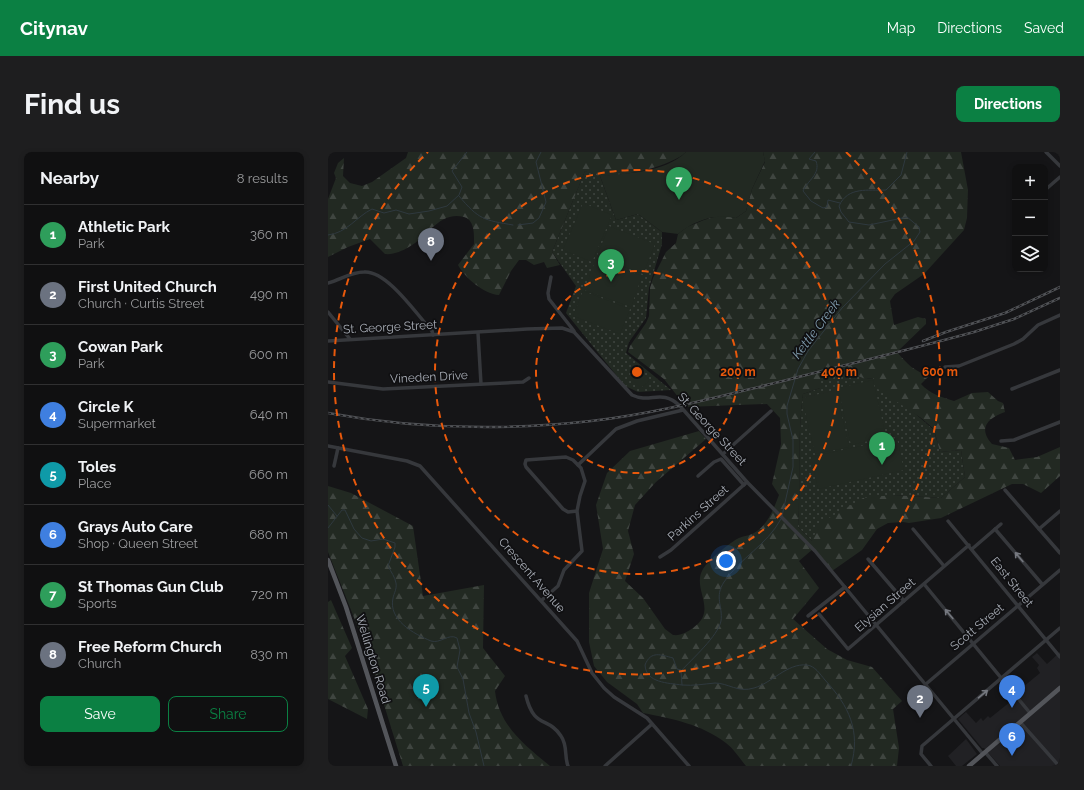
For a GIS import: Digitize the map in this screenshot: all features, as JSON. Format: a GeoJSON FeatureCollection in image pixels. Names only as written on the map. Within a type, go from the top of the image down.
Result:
{"type":"FeatureCollection","features":[{"type":"Feature","properties":{"kind":"main road","name":"Wellington Road"},"geometry":{"type":"LineString","coordinates":[[328,560],[346,607],[396,766]]}},
{"type":"Feature","properties":{"kind":"main road"},"geometry":{"type":"LineString","coordinates":[[969,766],[1060,688]]}},
{"type":"Feature","properties":{"kind":"street"},"geometry":{"type":"LineString","coordinates":[[1046,152],[1060,166]]}},
{"type":"Feature","properties":{"kind":"street"},"geometry":{"type":"LineString","coordinates":[[1048,187],[1060,177]]}},
{"type":"Feature","properties":{"kind":"street"},"geometry":{"type":"LineString","coordinates":[[328,283],[360,272],[370,272],[380,275],[390,284],[432,331],[433,335]]}},
{"type":"Feature","properties":{"kind":"street"},"geometry":{"type":"LineString","coordinates":[[551,277],[548,295],[549,299],[578,334]]}},
{"type":"Feature","properties":{"kind":"street"},"geometry":{"type":"LineString","coordinates":[[328,312],[350,339]]}},
{"type":"Feature","properties":{"kind":"street"},"geometry":{"type":"LineString","coordinates":[[944,367],[954,367],[964,364],[1014,344],[1023,339],[1038,325],[1060,315]]}},
{"type":"Feature","properties":{"kind":"street","name":"St. George Street"},"geometry":{"type":"LineString","coordinates":[[328,341],[562,328],[578,334],[632,394],[643,398],[668,397],[683,410],[723,454],[746,484],[791,526],[815,551],[954,719],[997,766]]}},
{"type":"Feature","properties":{"kind":"street"},"geometry":{"type":"LineString","coordinates":[[478,333],[481,384]]}},
{"type":"Feature","properties":{"kind":"street"},"geometry":{"type":"LineString","coordinates":[[1012,389],[1060,370]]}},
{"type":"Feature","properties":{"kind":"street","name":"Vineden Drive"},"geometry":{"type":"LineString","coordinates":[[328,382],[375,389],[523,382],[529,378]]}},
{"type":"Feature","properties":{"kind":"street"},"geometry":{"type":"LineString","coordinates":[[578,465],[616,429],[637,421],[683,410]]}},
{"type":"Feature","properties":{"kind":"street"},"geometry":{"type":"LineString","coordinates":[[723,454],[771,411]]}},
{"type":"Feature","properties":{"kind":"street"},"geometry":{"type":"LineString","coordinates":[[1001,441],[1014,440],[1060,422]]}},
{"type":"Feature","properties":{"kind":"street","name":"Crescent Avenue"},"geometry":{"type":"LineString","coordinates":[[328,446],[414,462],[420,466],[542,600],[577,641],[592,673],[604,688],[614,697],[645,717],[689,766]]}},
{"type":"Feature","properties":{"kind":"street"},"geometry":{"type":"LineString","coordinates":[[334,466],[338,448]]}},
{"type":"Feature","properties":{"kind":"street"},"geometry":{"type":"LineString","coordinates":[[542,600],[558,586],[564,570],[582,551],[577,511],[578,501],[585,481],[583,471],[573,460],[562,457],[529,459],[525,463],[526,467],[563,510],[568,512],[577,511]]}},
{"type":"Feature","properties":{"kind":"street"},"geometry":{"type":"LineString","coordinates":[[698,476],[717,460],[721,459],[746,484]]}},
{"type":"Feature","properties":{"kind":"street","name":"Parkins Street"},"geometry":{"type":"LineString","coordinates":[[660,557],[671,550],[746,484]]}},
{"type":"Feature","properties":{"kind":"street"},"geometry":{"type":"LineString","coordinates":[[1005,490],[1060,553]]}},
{"type":"Feature","properties":{"kind":"street"},"geometry":{"type":"LineString","coordinates":[[1039,529],[1060,511]]}},
{"type":"Feature","properties":{"kind":"street","name":"East Street"},"geometry":{"type":"LineString","coordinates":[[948,521],[1060,657]]}},
{"type":"Feature","properties":{"kind":"street"},"geometry":{"type":"LineString","coordinates":[[972,549],[1001,524]]}},
{"type":"Feature","properties":{"kind":"street"},"geometry":{"type":"LineString","coordinates":[[913,529],[944,566]]}},
{"type":"Feature","properties":{"kind":"street"},"geometry":{"type":"LineString","coordinates":[[996,529],[1042,584]]}},
{"type":"Feature","properties":{"kind":"street","name":"Elysian Street"},"geometry":{"type":"LineString","coordinates":[[819,614],[848,649],[969,545]]}},
{"type":"Feature","properties":{"kind":"street"},"geometry":{"type":"LineString","coordinates":[[868,559],[904,601]]}},
{"type":"Feature","properties":{"kind":"street","name":"Scott Street"},"geometry":{"type":"LineString","coordinates":[[926,684],[1060,570]]}},
{"type":"Feature","properties":{"kind":"street"},"geometry":{"type":"LineString","coordinates":[[924,584],[1030,713]]}},
{"type":"Feature","properties":{"kind":"street"},"geometry":{"type":"LineString","coordinates":[[808,616],[845,587]]}},
{"type":"Feature","properties":{"kind":"street"},"geometry":{"type":"LineString","coordinates":[[931,766],[920,750],[926,742],[1060,628]]}},
{"type":"Feature","properties":{"kind":"street"},"geometry":{"type":"LineString","coordinates":[[526,696],[528,706],[534,715],[552,727],[562,737],[566,748],[568,766]]}},
{"type":"Feature","properties":{"kind":"street"},"geometry":{"type":"LineString","coordinates":[[1020,722],[1059,766]]}},
{"type":"Feature","properties":{"kind":"street"},"geometry":{"type":"LineString","coordinates":[[605,766],[652,724]]}},
{"type":"Feature","properties":{"kind":"shaded area"},"geometry":{"type":"Polygon","coordinates":[[[1060,652],[1060,763],[1057,766],[1000,766],[984,748],[982,748],[958,719],[966,712],[976,723],[981,718],[983,721],[988,716],[990,718],[1015,698],[1017,692],[1040,673],[1037,668],[1039,665],[1032,657],[1037,653],[1047,664],[1060,652]]]}},
{"type":"Feature","properties":{"kind":"shaded area"},"geometry":{"type":"Polygon","coordinates":[[[966,739],[977,754],[962,766],[956,766],[948,756],[966,739]]]}},
{"type":"Feature","properties":{"kind":"green space"},"geometry":{"type":"Polygon","coordinates":[[[408,152],[686,152],[669,162],[632,173],[600,176],[585,171],[552,252],[560,265],[547,268],[544,262],[534,265],[526,260],[519,260],[511,271],[499,295],[487,292],[470,280],[458,265],[474,244],[472,224],[464,217],[455,216],[441,221],[416,243],[391,254],[385,254],[370,239],[348,247],[328,257],[328,199],[336,178],[334,173],[338,163],[344,158],[343,176],[350,183],[362,186],[372,182],[406,158],[408,152]]]}},
{"type":"Feature","properties":{"kind":"green space"},"geometry":{"type":"Polygon","coordinates":[[[686,152],[763,152],[765,161],[752,189],[746,211],[736,218],[720,217],[705,219],[691,225],[678,234],[662,232],[638,214],[616,220],[600,176],[634,173],[657,168],[677,159],[686,152]]]}},
{"type":"Feature","properties":{"kind":"green space"},"geometry":{"type":"Polygon","coordinates":[[[763,152],[961,152],[968,190],[967,218],[964,230],[924,274],[895,294],[890,301],[894,325],[918,317],[926,319],[926,324],[897,352],[911,367],[929,376],[921,384],[936,395],[954,401],[972,393],[988,392],[998,401],[1003,403],[1005,412],[990,420],[985,428],[985,433],[992,444],[1009,448],[1015,460],[1037,457],[1060,447],[1060,476],[1041,493],[1023,484],[1012,484],[941,518],[909,523],[888,523],[877,529],[862,550],[832,571],[813,549],[799,561],[819,588],[793,619],[827,649],[847,660],[872,667],[902,701],[893,709],[899,748],[897,766],[746,766],[729,745],[707,731],[676,720],[643,713],[637,704],[607,682],[594,666],[589,642],[589,593],[603,549],[596,505],[607,473],[630,451],[699,431],[706,439],[656,482],[635,505],[628,531],[634,554],[625,581],[643,598],[665,629],[673,635],[681,634],[693,628],[704,614],[700,584],[700,577],[703,569],[718,553],[733,541],[759,530],[770,516],[779,495],[772,484],[781,444],[780,418],[767,404],[686,407],[664,379],[628,352],[630,346],[646,323],[649,316],[650,288],[653,278],[666,252],[676,243],[678,234],[687,227],[704,220],[721,215],[736,218],[746,211],[752,189],[765,162],[763,152]],[[855,370],[820,378],[820,388],[803,394],[800,427],[798,527],[812,541],[819,524],[863,498],[893,495],[941,498],[965,477],[961,450],[940,452],[934,429],[921,418],[878,389],[874,378],[865,379],[858,376],[855,370]]]}},
{"type":"Feature","properties":{"kind":"green space"},"geometry":{"type":"Polygon","coordinates":[[[585,171],[600,176],[616,220],[638,214],[662,232],[662,244],[649,288],[646,318],[629,342],[626,353],[671,390],[638,392],[625,386],[566,313],[576,286],[552,252],[585,171]]]}},
{"type":"Feature","properties":{"kind":"green space"},"geometry":{"type":"Polygon","coordinates":[[[583,203],[612,215],[592,262],[563,250],[583,203]]]}},
{"type":"Feature","properties":{"kind":"green space"},"geometry":{"type":"Polygon","coordinates":[[[609,226],[655,244],[643,274],[597,256],[609,226]]]}},
{"type":"Feature","properties":{"kind":"green space"},"geometry":{"type":"Polygon","coordinates":[[[596,259],[642,276],[631,307],[584,290],[596,259]]]}},
{"type":"Feature","properties":{"kind":"green space"},"geometry":{"type":"Polygon","coordinates":[[[583,291],[630,309],[620,334],[573,316],[583,291]]]}},
{"type":"Feature","properties":{"kind":"green space"},"geometry":{"type":"Polygon","coordinates":[[[637,368],[650,380],[641,388],[629,376],[637,368]]]}},
{"type":"Feature","properties":{"kind":"green space"},"geometry":{"type":"Polygon","coordinates":[[[855,370],[858,376],[865,379],[874,378],[934,430],[940,452],[961,450],[965,477],[941,498],[893,495],[812,541],[798,527],[800,427],[803,394],[820,388],[820,378],[855,370]]]}},
{"type":"Feature","properties":{"kind":"green space"},"geometry":{"type":"Polygon","coordinates":[[[873,380],[886,437],[851,445],[838,388],[873,380]]]}},
{"type":"Feature","properties":{"kind":"green space"},"geometry":{"type":"Polygon","coordinates":[[[836,390],[849,447],[815,454],[802,398],[836,390]]]}},
{"type":"Feature","properties":{"kind":"green space"},"geometry":{"type":"Polygon","coordinates":[[[897,438],[904,470],[818,489],[811,457],[897,438]]]}},
{"type":"Feature","properties":{"kind":"green space"},"geometry":{"type":"Polygon","coordinates":[[[328,486],[351,493],[413,526],[423,596],[484,585],[483,648],[505,676],[495,691],[497,703],[502,715],[515,734],[550,766],[403,766],[368,653],[328,552],[328,486]]]}},
{"type":"Feature","properties":{"kind":"green space"},"geometry":{"type":"Polygon","coordinates":[[[331,600],[352,648],[345,656],[368,709],[367,719],[328,699],[328,602],[331,600]]]}},
{"type":"Feature","properties":{"kind":"waterway"},"geometry":{"type":"LineString","coordinates":[[328,235],[341,231],[372,209],[384,213],[396,210],[409,214],[447,206],[459,195],[462,187],[452,171],[467,152]]}},
{"type":"Feature","properties":{"kind":"waterway"},"geometry":{"type":"LineString","coordinates":[[518,225],[533,223],[539,218],[546,202],[536,162],[541,152]]}},
{"type":"Feature","properties":{"kind":"waterway"},"geometry":{"type":"LineString","coordinates":[[815,152],[809,159],[816,161],[817,170],[803,191],[811,201],[823,208],[827,207],[828,200],[840,203]]}},
{"type":"Feature","properties":{"kind":"waterway","name":"Kettle Creek"},"geometry":{"type":"LineString","coordinates":[[782,516],[793,467],[793,440],[787,414],[787,406],[798,369],[808,351],[842,308],[885,264],[914,241],[920,232],[919,227],[907,217],[869,225],[849,222],[841,212],[839,206],[843,200],[853,192],[866,190],[886,190],[901,175],[907,152]]}},
{"type":"Feature","properties":{"kind":"waterway"},"geometry":{"type":"LineString","coordinates":[[459,196],[472,210],[483,218],[513,225]]}},
{"type":"Feature","properties":{"kind":"waterway"},"geometry":{"type":"LineString","coordinates":[[328,505],[337,516]]}},
{"type":"Feature","properties":{"kind":"waterway"},"geometry":{"type":"LineString","coordinates":[[328,528],[342,510],[345,510],[354,529],[362,538],[371,541],[383,539],[395,543],[388,566],[396,583],[392,606],[394,613],[410,630],[431,641],[434,642],[451,637],[457,638],[460,650],[457,667],[463,679],[469,713],[476,732],[484,766]]}},
{"type":"Feature","properties":{"kind":"waterway","name":"Kettle Creek"},"geometry":{"type":"LineString","coordinates":[[781,519],[761,544],[730,573],[721,587],[719,597],[721,621],[719,627],[698,654],[681,671],[682,685],[720,683],[738,689],[748,689],[761,685],[793,667],[800,665],[810,666],[819,673],[841,699],[851,720],[855,741],[851,766]]}},
{"type":"Feature","properties":{"kind":"waterway","name":"Kettle Creek"},"geometry":{"type":"LineString","coordinates":[[681,670],[677,669],[673,658],[660,655],[653,655],[647,660],[645,665],[646,671],[653,679],[664,683],[682,685]]}},
{"type":"Feature","properties":{"kind":"railway"},"geometry":{"type":"LineString","coordinates":[[923,341],[1005,313],[1060,287]]}},
{"type":"Feature","properties":{"kind":"railway"},"geometry":{"type":"LineString","coordinates":[[328,413],[393,422],[459,427],[525,426],[615,418],[662,410],[709,399],[950,339],[1014,319],[1060,298]]}},
{"type":"Feature","properties":{"kind":"place","name":"St Thomas Gun Club"},"geometry":{"type":"Point","coordinates":[679,200]}},
{"type":"Feature","properties":{"kind":"place","name":"Free Reform Church"},"geometry":{"type":"Point","coordinates":[431,261]}},
{"type":"Feature","properties":{"kind":"place","name":"Cowan Park"},"geometry":{"type":"Point","coordinates":[611,282]}},
{"type":"Feature","properties":{"kind":"place","name":"Athletic Park"},"geometry":{"type":"Point","coordinates":[882,465]}},
{"type":"Feature","properties":{"kind":"place","name":"Toles"},"geometry":{"type":"Point","coordinates":[426,707]}},
{"type":"Feature","properties":{"kind":"place","name":"Circle K"},"geometry":{"type":"Point","coordinates":[1012,708]}},
{"type":"Feature","properties":{"kind":"place","name":"First United Church"},"geometry":{"type":"Point","coordinates":[920,718]}},
{"type":"Feature","properties":{"kind":"place","name":"Grays Auto Care"},"geometry":{"type":"Point","coordinates":[1012,756]}}]}
